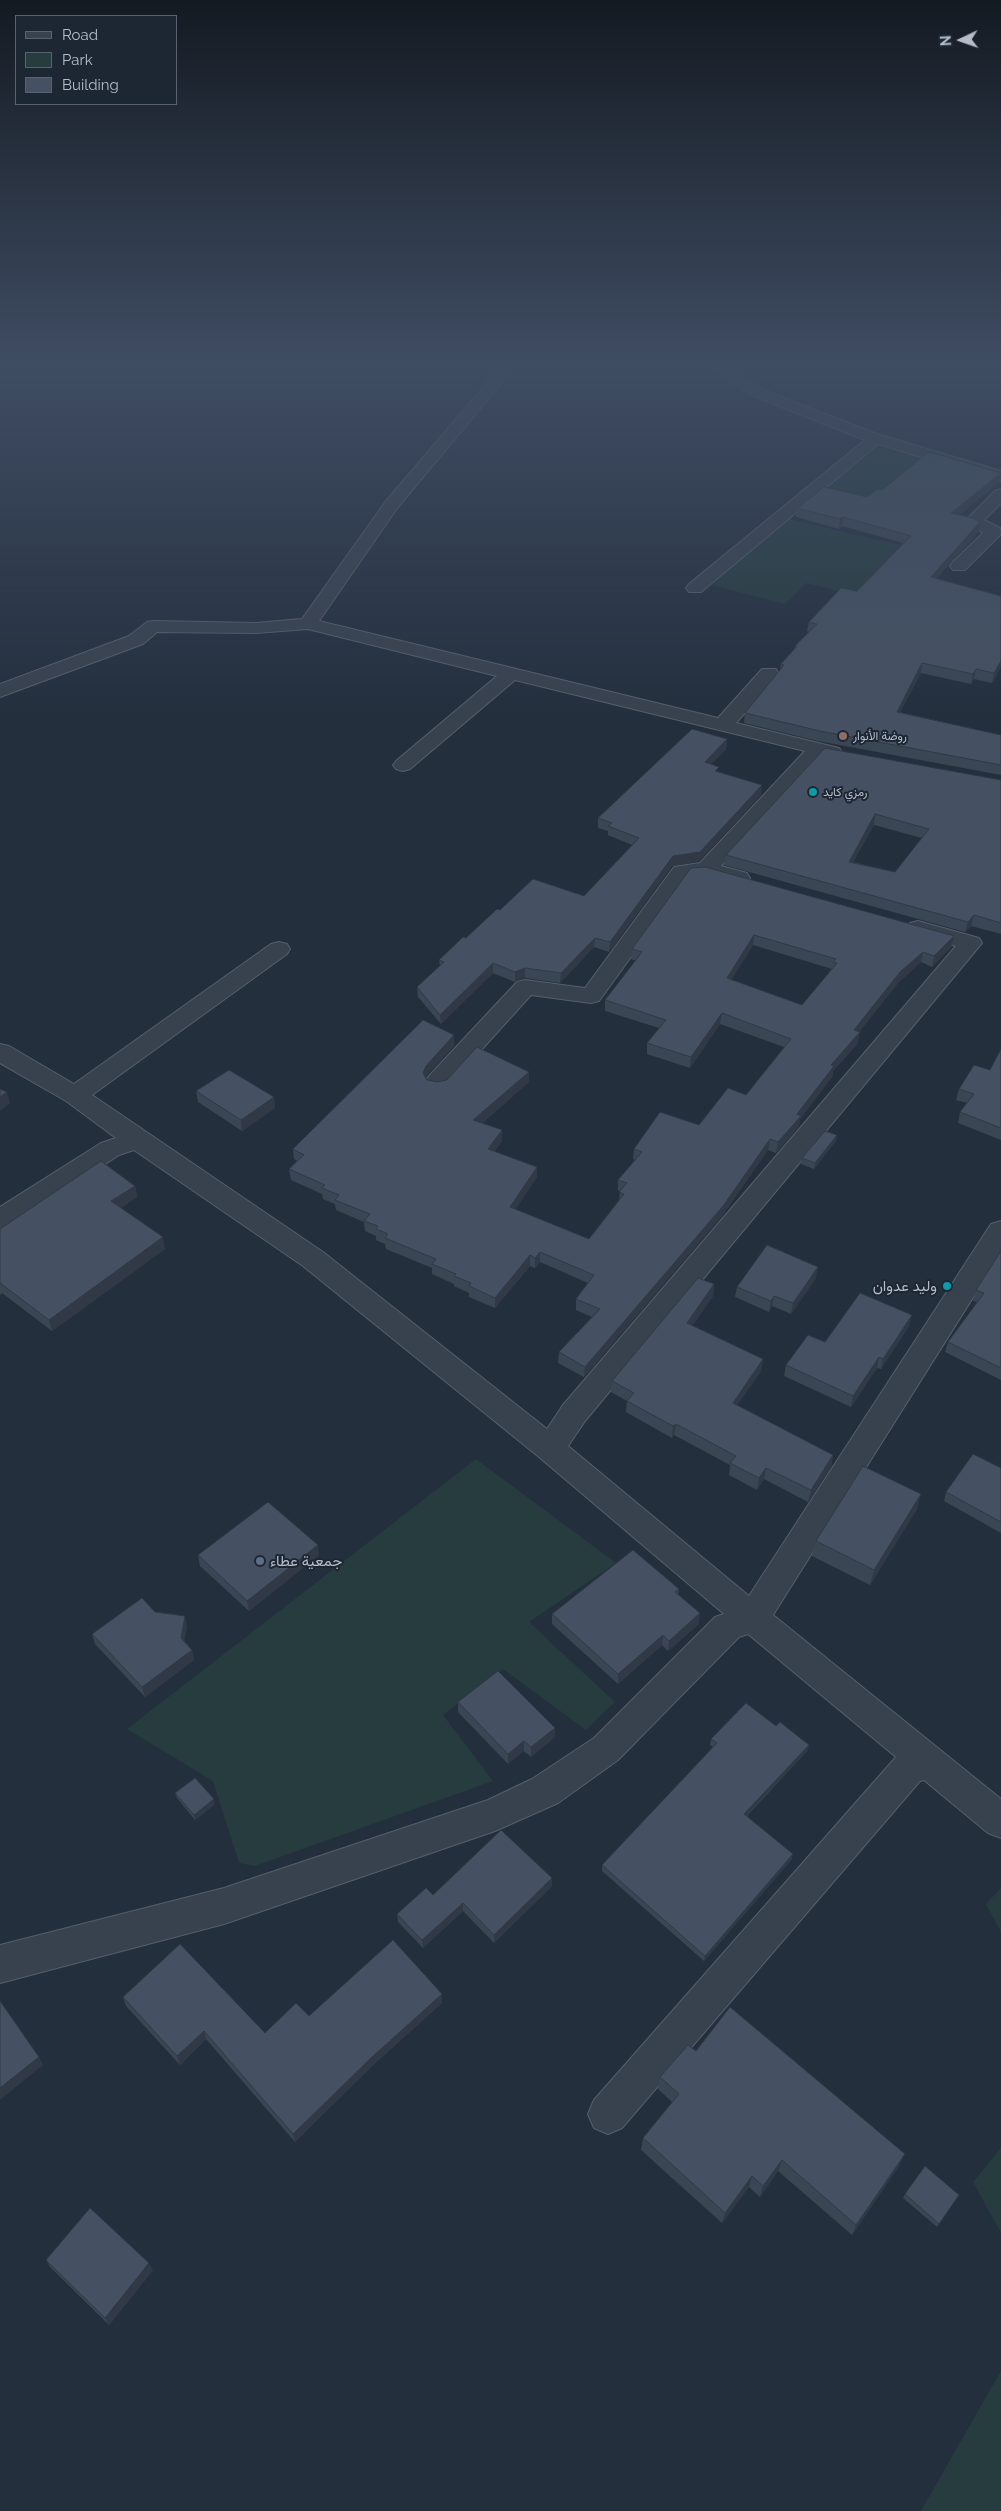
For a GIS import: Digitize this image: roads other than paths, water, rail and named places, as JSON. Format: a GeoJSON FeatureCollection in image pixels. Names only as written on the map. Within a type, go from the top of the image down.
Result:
{"type":"FeatureCollection","features":[{"type":"Feature","properties":{"kind":"street"},"geometry":{"type":"LineString","coordinates":[[308,624],[392,504],[409,484]]}},
{"type":"Feature","properties":{"kind":"street"},"geometry":{"type":"LineString","coordinates":[[696,588],[821,484]]}},
{"type":"Feature","properties":{"kind":"street"},"geometry":{"type":"LineString","coordinates":[[959,566],[994,532],[973,521],[1001,494]]}},
{"type":"Feature","properties":{"kind":"street"},"geometry":{"type":"LineString","coordinates":[[0,691],[136,640],[152,626],[256,628],[308,624],[722,726],[847,754]]}},
{"type":"Feature","properties":{"kind":"street"},"geometry":{"type":"LineString","coordinates":[[403,765],[512,673]]}},
{"type":"Feature","properties":{"kind":"street"},"geometry":{"type":"LineString","coordinates":[[722,726],[769,673]]}},
{"type":"Feature","properties":{"kind":"street"},"geometry":{"type":"LineString","coordinates":[[707,868],[818,749]]}},
{"type":"Feature","properties":{"kind":"street"},"geometry":{"type":"LineString","coordinates":[[437,1083],[525,987],[591,996],[682,872],[707,868],[763,885]]}},
{"type":"Feature","properties":{"kind":"street"},"geometry":{"type":"LineString","coordinates":[[550,1448],[574,1413],[971,943],[896,922]]}},
{"type":"Feature","properties":{"kind":"street"},"geometry":{"type":"LineString","coordinates":[[75,1095],[280,949]]}},
{"type":"Feature","properties":{"kind":"street"},"geometry":{"type":"LineString","coordinates":[[0,1052],[75,1095],[137,1140],[313,1259],[550,1448],[753,1618],[1001,1821]]}},
{"type":"Feature","properties":{"kind":"street"},"geometry":{"type":"LineString","coordinates":[[0,1220],[110,1149],[137,1140]]}},
{"type":"Feature","properties":{"kind":"street"},"geometry":{"type":"LineString","coordinates":[[0,1964],[224,1906],[495,1814],[545,1792],[606,1749],[727,1628],[753,1618],[998,1239]]}},
{"type":"Feature","properties":{"kind":"street"},"geometry":{"type":"LineString","coordinates":[[608,2114],[910,1766],[930,1763]]}},
{"type":"Feature","properties":{"kind":"place","name":"روضة الأنوار"},"geometry":{"type":"Point","coordinates":[843,736]}},
{"type":"Feature","properties":{"kind":"place","name":"رمزي كايد"},"geometry":{"type":"Point","coordinates":[813,792]}},
{"type":"Feature","properties":{"kind":"place","name":"وليد عدوان"},"geometry":{"type":"Point","coordinates":[947,1286]}},
{"type":"Feature","properties":{"kind":"place","name":"جمعية عطاء"},"geometry":{"type":"Point","coordinates":[260,1561]}}]}
